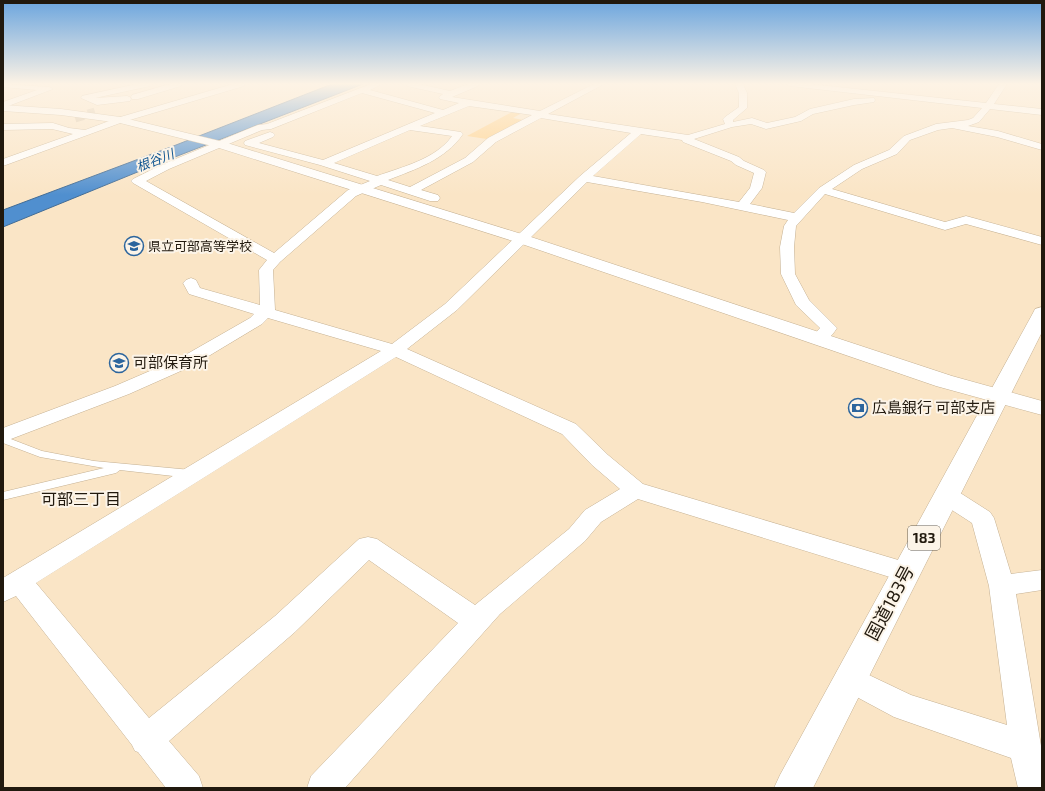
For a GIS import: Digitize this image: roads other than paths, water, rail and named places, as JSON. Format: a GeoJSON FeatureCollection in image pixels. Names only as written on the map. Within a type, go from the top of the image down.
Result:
{"type":"FeatureCollection","features":[{"type":"Feature","properties":{"kind":"main road"},"geometry":{"type":"LineString","coordinates":[[125,121],[373,183],[522,239],[818,339],[944,381],[1042,408]]}},
{"type":"Feature","properties":{"kind":"main road","name":"国道183号"},"geometry":{"type":"LineString","coordinates":[[794,788],[997,396],[1042,313]]}},
{"type":"Feature","properties":{"kind":"street"},"geometry":{"type":"LineString","coordinates":[[3,127],[53,126],[67,121]]}},
{"type":"Feature","properties":{"kind":"street"},"geometry":{"type":"LineString","coordinates":[[3,163],[118,121]]}},
{"type":"Feature","properties":{"kind":"street"},"geometry":{"type":"LineString","coordinates":[[275,258],[138,181],[216,144],[261,127],[268,127],[283,121]]}},
{"type":"Feature","properties":{"kind":"street"},"geometry":{"type":"LineString","coordinates":[[324,163],[425,121]]}},
{"type":"Feature","properties":{"kind":"street"},"geometry":{"type":"LineString","coordinates":[[411,191],[469,160],[492,140],[528,121]]}},
{"type":"Feature","properties":{"kind":"street"},"geometry":{"type":"LineString","coordinates":[[572,121],[686,138],[730,125],[752,121],[766,126],[789,121]]}},
{"type":"Feature","properties":{"kind":"street"},"geometry":{"type":"LineString","coordinates":[[729,121],[730,125]]}},
{"type":"Feature","properties":{"kind":"street"},"geometry":{"type":"LineString","coordinates":[[818,339],[829,328],[802,302],[788,274],[787,247],[790,226],[823,190],[858,167],[892,152],[907,138],[936,127],[970,123],[974,121]]}},
{"type":"Feature","properties":{"kind":"street"},"geometry":{"type":"LineString","coordinates":[[53,126],[68,131],[86,133]]}},
{"type":"Feature","properties":{"kind":"street"},"geometry":{"type":"LineString","coordinates":[[949,126],[998,134],[1042,147]]}},
{"type":"Feature","properties":{"kind":"street"},"geometry":{"type":"LineString","coordinates":[[3,435],[122,390],[186,362],[256,320],[268,308],[266,270],[275,258],[352,194],[373,183],[423,163],[448,146],[458,134],[410,127]]}},
{"type":"Feature","properties":{"kind":"street"},"geometry":{"type":"LineString","coordinates":[[280,131],[249,143],[324,163],[373,183],[411,191],[434,198]]}},
{"type":"Feature","properties":{"kind":"street"},"geometry":{"type":"LineString","coordinates":[[187,788],[11,586],[395,350],[451,307],[584,178],[639,131]]}},
{"type":"Feature","properties":{"kind":"street"},"geometry":{"type":"LineString","coordinates":[[686,138],[687,140],[735,159],[740,163],[760,172],[756,188],[742,206]]}},
{"type":"Feature","properties":{"kind":"street"},"geometry":{"type":"LineString","coordinates":[[584,178],[674,193],[796,218]]}},
{"type":"Feature","properties":{"kind":"street"},"geometry":{"type":"LineString","coordinates":[[823,190],[945,226],[966,220],[1042,241]]}},
{"type":"Feature","properties":{"kind":"street"},"geometry":{"type":"LineString","coordinates":[[191,283],[194,291],[395,350],[569,429],[600,460],[636,490],[906,572]]}},
{"type":"Feature","properties":{"kind":"street"},"geometry":{"type":"LineString","coordinates":[[323,788],[491,606],[576,535],[593,516],[636,490]]}},
{"type":"Feature","properties":{"kind":"street"},"geometry":{"type":"LineString","coordinates":[[946,495],[982,518],[1002,586],[1025,747],[1034,788]]}},
{"type":"Feature","properties":{"kind":"street"},"geometry":{"type":"LineString","coordinates":[[146,740],[285,624],[368,546],[477,621]]}},
{"type":"Feature","properties":{"kind":"street"},"geometry":{"type":"LineString","coordinates":[[1002,586],[1042,580]]}},
{"type":"Feature","properties":{"kind":"street"},"geometry":{"type":"LineString","coordinates":[[850,679],[905,707],[1025,747]]}},
{"type":"Feature","properties":{"kind":"lane"},"geometry":{"type":"LineString","coordinates":[[3,439],[40,454],[94,464],[194,474]]}},
{"type":"Feature","properties":{"kind":"lane"},"geometry":{"type":"LineString","coordinates":[[3,496],[124,467]]}},
{"type":"Feature","properties":{"kind":"water","name":"根谷川"},"geometry":{"type":"Polygon","coordinates":[[[238,121],[268,121],[162,162],[3,227],[3,210],[238,121]]]}},
{"type":"Feature","properties":{"kind":"place","name":"県立可部高等学校"},"geometry":{"type":"Point","coordinates":[134,246]}},
{"type":"Feature","properties":{"kind":"place","name":"可部保育所"},"geometry":{"type":"Point","coordinates":[119,363]}},
{"type":"Feature","properties":{"kind":"place","name":"広島銀行 可部支店"},"geometry":{"type":"Point","coordinates":[858,408]}},
{"type":"Feature","properties":{"kind":"district","name":"可部三丁目"},"geometry":{"type":"Point","coordinates":[81,499]}}]}
